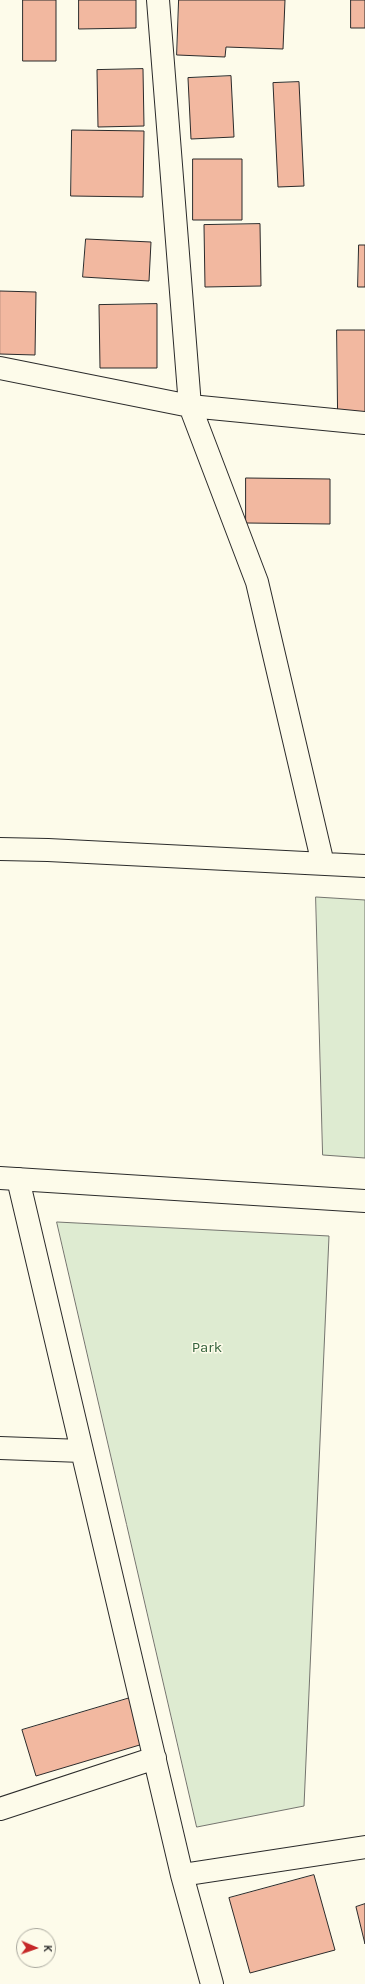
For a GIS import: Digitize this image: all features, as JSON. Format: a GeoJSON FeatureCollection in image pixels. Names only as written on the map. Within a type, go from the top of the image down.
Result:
{"type":"FeatureCollection","features":[{"type":"Feature","properties":{"kind":"street"},"geometry":{"type":"LineString","coordinates":[[158,0],[190,406],[257,582],[323,864]]}},
{"type":"Feature","properties":{"kind":"street"},"geometry":{"type":"LineString","coordinates":[[0,368],[190,406],[365,423]]}},
{"type":"Feature","properties":{"kind":"street"},"geometry":{"type":"LineString","coordinates":[[0,850],[48,850],[365,866]]}},
{"type":"Feature","properties":{"kind":"street"},"geometry":{"type":"LineString","coordinates":[[212,1984],[182,1875],[82,1451],[9,1179],[365,1201]]}},
{"type":"Feature","properties":{"kind":"street"},"geometry":{"type":"LineString","coordinates":[[0,1448],[82,1451]]}},
{"type":"Feature","properties":{"kind":"street"},"geometry":{"type":"LineString","coordinates":[[0,1809],[155,1758]]}},
{"type":"Feature","properties":{"kind":"street"},"geometry":{"type":"LineString","coordinates":[[182,1875],[365,1847]]}},
{"type":"Feature","properties":{"kind":"green space"},"geometry":{"type":"Polygon","coordinates":[[[316,897],[365,900],[365,1158],[323,1155],[316,897]]]}},
{"type":"Feature","properties":{"kind":"green space","name":"Park"},"geometry":{"type":"Polygon","coordinates":[[[57,1222],[329,1236],[304,1806],[197,1827],[57,1222]]]}},
{"type":"Feature","properties":{"kind":"building"},"geometry":{"type":"Polygon","coordinates":[[[23,0],[56,0],[56,61],[23,61],[23,0]]]}},
{"type":"Feature","properties":{"kind":"building"},"geometry":{"type":"Polygon","coordinates":[[[79,0],[136,0],[136,28],[79,29],[79,0]]]}},
{"type":"Feature","properties":{"kind":"building"},"geometry":{"type":"Polygon","coordinates":[[[179,0],[285,0],[283,49],[226,47],[225,57],[177,55],[179,0]]]}},
{"type":"Feature","properties":{"kind":"building"},"geometry":{"type":"Polygon","coordinates":[[[351,0],[365,0],[365,28],[351,28],[351,0]]]}},
{"type":"Feature","properties":{"kind":"building"},"geometry":{"type":"Polygon","coordinates":[[[143,69],[144,126],[98,127],[97,70],[143,69]]]}},
{"type":"Feature","properties":{"kind":"building"},"geometry":{"type":"Polygon","coordinates":[[[231,76],[234,137],[191,139],[188,78],[231,76]]]}},
{"type":"Feature","properties":{"kind":"building"},"geometry":{"type":"Polygon","coordinates":[[[299,82],[304,186],[278,187],[273,83],[299,82]]]}},
{"type":"Feature","properties":{"kind":"building"},"geometry":{"type":"Polygon","coordinates":[[[72,130],[144,131],[143,197],[71,196],[72,130]]]}},
{"type":"Feature","properties":{"kind":"building"},"geometry":{"type":"Polygon","coordinates":[[[193,159],[242,159],[242,220],[193,220],[193,159]]]}},
{"type":"Feature","properties":{"kind":"building"},"geometry":{"type":"Polygon","coordinates":[[[260,224],[261,286],[205,287],[204,225],[260,224]]]}},
{"type":"Feature","properties":{"kind":"building"},"geometry":{"type":"Polygon","coordinates":[[[86,239],[151,242],[149,281],[83,277],[86,239]]]}},
{"type":"Feature","properties":{"kind":"building"},"geometry":{"type":"Polygon","coordinates":[[[359,245],[365,245],[365,287],[358,287],[359,245]]]}},
{"type":"Feature","properties":{"kind":"building"},"geometry":{"type":"Polygon","coordinates":[[[0,291],[36,292],[35,355],[0,354],[0,291]]]}},
{"type":"Feature","properties":{"kind":"building"},"geometry":{"type":"Polygon","coordinates":[[[157,304],[157,368],[100,368],[99,305],[157,304]]]}},
{"type":"Feature","properties":{"kind":"building"},"geometry":{"type":"Polygon","coordinates":[[[337,330],[365,330],[365,414],[338,414],[337,330]]]}},
{"type":"Feature","properties":{"kind":"building"},"geometry":{"type":"Polygon","coordinates":[[[246,478],[330,479],[330,524],[246,523],[246,478]]]}},
{"type":"Feature","properties":{"kind":"building"},"geometry":{"type":"Polygon","coordinates":[[[130,1698],[143,1744],[36,1776],[22,1730],[130,1698]]]}},
{"type":"Feature","properties":{"kind":"building"},"geometry":{"type":"Polygon","coordinates":[[[314,1875],[335,1950],[250,1973],[229,1898],[314,1875]]]}},
{"type":"Feature","properties":{"kind":"building"},"geometry":{"type":"Polygon","coordinates":[[[365,1904],[365,1944],[356,1907],[365,1904]]]}}]}
